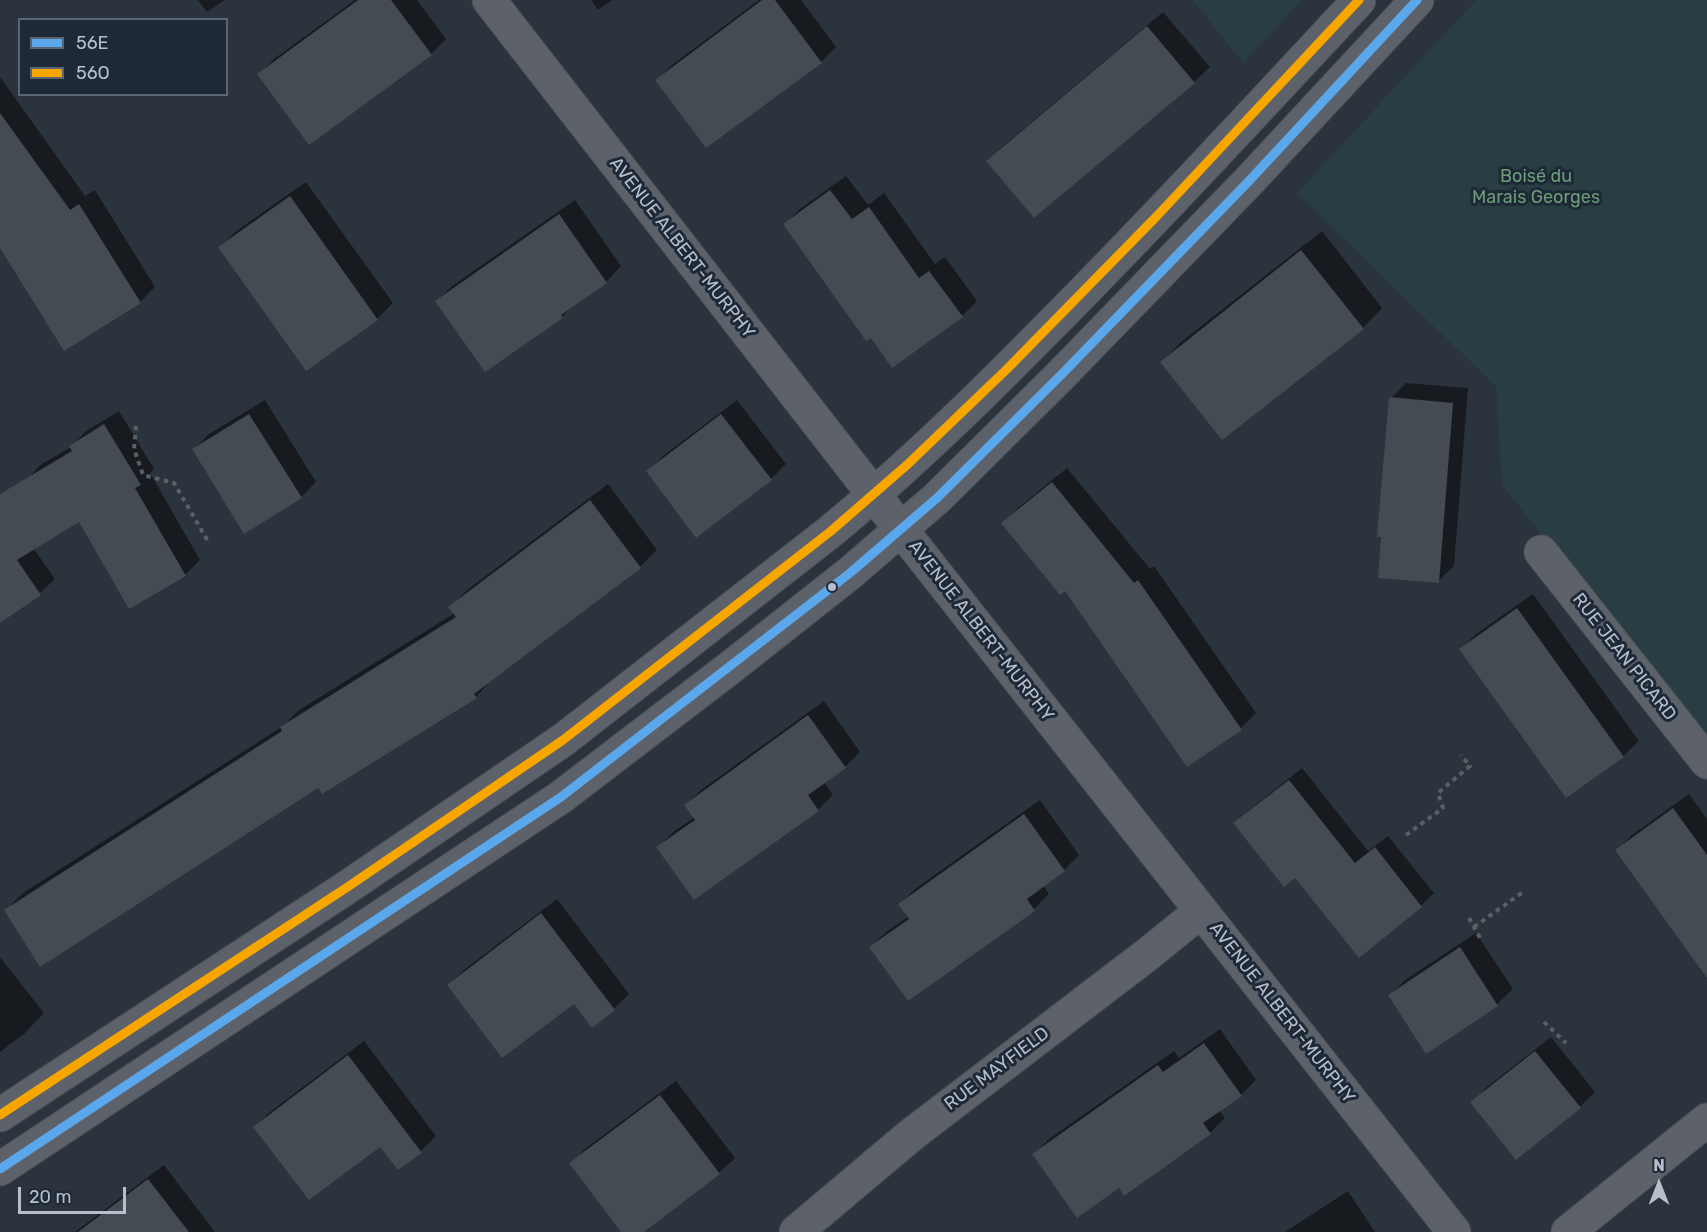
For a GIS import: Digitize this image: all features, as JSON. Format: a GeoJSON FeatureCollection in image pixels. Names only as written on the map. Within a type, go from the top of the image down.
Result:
{"type":"FeatureCollection","features":[{"type":"Feature","properties":{"kind":"street","name":"AVENUE ALBERT-MURPHY"},"geometry":{"type":"LineString","coordinates":[[489,0],[874,495],[1454,1232]]}},
{"type":"Feature","properties":{"kind":"street"},"geometry":{"type":"LineString","coordinates":[[0,1115],[358,880],[563,740],[874,495],[999,378],[1089,287],[1359,0]]}},
{"type":"Feature","properties":{"kind":"street"},"geometry":{"type":"LineString","coordinates":[[0,1168],[561,797],[731,668],[850,573],[967,470],[1062,374],[1249,181],[1417,0]]}},
{"type":"Feature","properties":{"kind":"street","name":"RUE JEAN PICARD"},"geometry":{"type":"LineString","coordinates":[[1541,552],[1707,762]]}},
{"type":"Feature","properties":{"kind":"street","name":"RUE MAYFIELD"},"geometry":{"type":"LineString","coordinates":[[796,1232],[911,1135],[1201,911]]}},
{"type":"Feature","properties":{"kind":"street"},"geometry":{"type":"LineString","coordinates":[[1568,1232],[1707,1120]]}},
{"type":"Feature","properties":{"kind":"path"},"geometry":{"type":"LineString","coordinates":[[136,426],[134,449],[143,475],[174,483],[209,543]]}},
{"type":"Feature","properties":{"kind":"path"},"geometry":{"type":"LineString","coordinates":[[1406,835],[1443,808],[1438,793],[1470,766],[1461,755]]}},
{"type":"Feature","properties":{"kind":"path"},"geometry":{"type":"LineString","coordinates":[[1474,927],[1523,892]]}},
{"type":"Feature","properties":{"kind":"path"},"geometry":{"type":"LineString","coordinates":[[1469,918],[1480,938]]}},
{"type":"Feature","properties":{"kind":"path"},"geometry":{"type":"LineString","coordinates":[[1544,1022],[1566,1043]]}},
{"type":"Feature","properties":{"kind":"green space"},"geometry":{"type":"Polygon","coordinates":[[[1193,0],[1302,0],[1243,63],[1193,0]]]}},
{"type":"Feature","properties":{"kind":"green space","name":"Boisé du Marais Georges"},"geometry":{"type":"Polygon","coordinates":[[[1476,0],[1707,0],[1707,741],[1502,485],[1496,387],[1297,193],[1476,0]]]}},
{"type":"Feature","properties":{"kind":"building"},"geometry":{"type":"Polygon","coordinates":[[[358,0],[391,0],[432,55],[309,145],[257,74],[358,0]]]}},
{"type":"Feature","properties":{"kind":"building"},"geometry":{"type":"Polygon","coordinates":[[[762,0],[775,0],[822,63],[706,148],[655,80],[762,0]]]}},
{"type":"Feature","properties":{"kind":"building"},"geometry":{"type":"Polygon","coordinates":[[[1147,26],[1195,83],[1034,218],[986,161],[1147,26]]]}},
{"type":"Feature","properties":{"kind":"building"},"geometry":{"type":"Polygon","coordinates":[[[0,113],[70,210],[79,204],[141,303],[64,351],[0,248],[0,113]]]}},
{"type":"Feature","properties":{"kind":"building"},"geometry":{"type":"Polygon","coordinates":[[[830,190],[852,219],[869,207],[919,278],[929,271],[963,317],[892,368],[871,338],[866,341],[783,224],[830,190]]]}},
{"type":"Feature","properties":{"kind":"building"},"geometry":{"type":"Polygon","coordinates":[[[290,196],[378,320],[306,371],[218,247],[290,196]]]}},
{"type":"Feature","properties":{"kind":"building"},"geometry":{"type":"Polygon","coordinates":[[[559,214],[607,283],[561,315],[563,318],[485,372],[435,301],[559,214]]]}},
{"type":"Feature","properties":{"kind":"building"},"geometry":{"type":"Polygon","coordinates":[[[1301,250],[1364,329],[1222,440],[1160,362],[1301,250]]]}},
{"type":"Feature","properties":{"kind":"building"},"geometry":{"type":"Polygon","coordinates":[[[1389,397],[1453,403],[1439,583],[1378,578],[1381,537],[1377,537],[1389,397]]]}},
{"type":"Feature","properties":{"kind":"building"},"geometry":{"type":"Polygon","coordinates":[[[249,414],[302,498],[244,534],[192,449],[249,414]]]}},
{"type":"Feature","properties":{"kind":"building"},"geometry":{"type":"Polygon","coordinates":[[[721,414],[772,480],[696,538],[646,471],[721,414]]]}},
{"type":"Feature","properties":{"kind":"building"},"geometry":{"type":"Polygon","coordinates":[[[104,424],[141,485],[135,488],[186,576],[129,609],[79,522],[17,560],[41,595],[0,623],[0,494],[72,451],[69,446],[104,424]]]}},
{"type":"Feature","properties":{"kind":"building"},"geometry":{"type":"Polygon","coordinates":[[[1052,482],[1134,583],[1138,580],[1242,730],[1187,767],[1065,591],[1060,595],[1001,523],[1052,482]]]}},
{"type":"Feature","properties":{"kind":"building"},"geometry":{"type":"Polygon","coordinates":[[[590,500],[641,568],[474,694],[477,698],[322,794],[318,788],[40,967],[4,910],[282,731],[280,727],[456,617],[448,607],[590,500]]]}},
{"type":"Feature","properties":{"kind":"building"},"geometry":{"type":"Polygon","coordinates":[[[1517,608],[1624,757],[1566,798],[1459,649],[1517,608]]]}},
{"type":"Feature","properties":{"kind":"building"},"geometry":{"type":"Polygon","coordinates":[[[808,715],[846,768],[808,795],[819,811],[694,900],[656,847],[695,820],[684,805],[808,715]]]}},
{"type":"Feature","properties":{"kind":"building"},"geometry":{"type":"Polygon","coordinates":[[[1289,780],[1355,863],[1375,847],[1422,907],[1359,958],[1295,878],[1284,887],[1233,823],[1289,780]]]}},
{"type":"Feature","properties":{"kind":"building"},"geometry":{"type":"Polygon","coordinates":[[[1673,808],[1707,855],[1707,978],[1615,850],[1673,808]]]}},
{"type":"Feature","properties":{"kind":"building"},"geometry":{"type":"Polygon","coordinates":[[[1024,814],[1065,871],[1027,899],[1035,911],[908,1001],[869,947],[909,919],[898,904],[1024,814]]]}},
{"type":"Feature","properties":{"kind":"building"},"geometry":{"type":"Polygon","coordinates":[[[541,913],[615,1010],[592,1028],[574,1004],[502,1058],[447,985],[541,913]]]}},
{"type":"Feature","properties":{"kind":"building"},"geometry":{"type":"Polygon","coordinates":[[[1460,947],[1498,1006],[1426,1054],[1388,995],[1460,947]]]}},
{"type":"Feature","properties":{"kind":"building"},"geometry":{"type":"Polygon","coordinates":[[[1204,1043],[1242,1096],[1203,1123],[1211,1134],[1124,1196],[1119,1188],[1077,1218],[1032,1154],[1158,1065],[1163,1072],[1204,1043]]]}},
{"type":"Feature","properties":{"kind":"building"},"geometry":{"type":"Polygon","coordinates":[[[1535,1051],[1581,1108],[1516,1160],[1470,1102],[1535,1051]]]}},
{"type":"Feature","properties":{"kind":"building"},"geometry":{"type":"Polygon","coordinates":[[[348,1055],[422,1153],[398,1170],[380,1147],[309,1200],[253,1127],[348,1055]]]}},
{"type":"Feature","properties":{"kind":"building"},"geometry":{"type":"Polygon","coordinates":[[[660,1095],[720,1174],[644,1232],[621,1232],[569,1163],[660,1095]]]}},
{"type":"Feature","properties":{"kind":"building"},"geometry":{"type":"Polygon","coordinates":[[[148,1179],[189,1232],[78,1232],[148,1179]]]}},
{"type":"Feature","properties":{"kind":"transit line","name":"56O"},"geometry":{"type":"LineString","coordinates":[[0,1115],[349,886],[563,740],[831,531],[908,464],[1007,369],[1156,217],[1359,0]]}},
{"type":"Feature","properties":{"kind":"transit line","name":"56E"},"geometry":{"type":"LineString","coordinates":[[0,1169],[561,797],[850,573],[937,498],[1062,374],[1249,181],[1417,0]]}}]}
